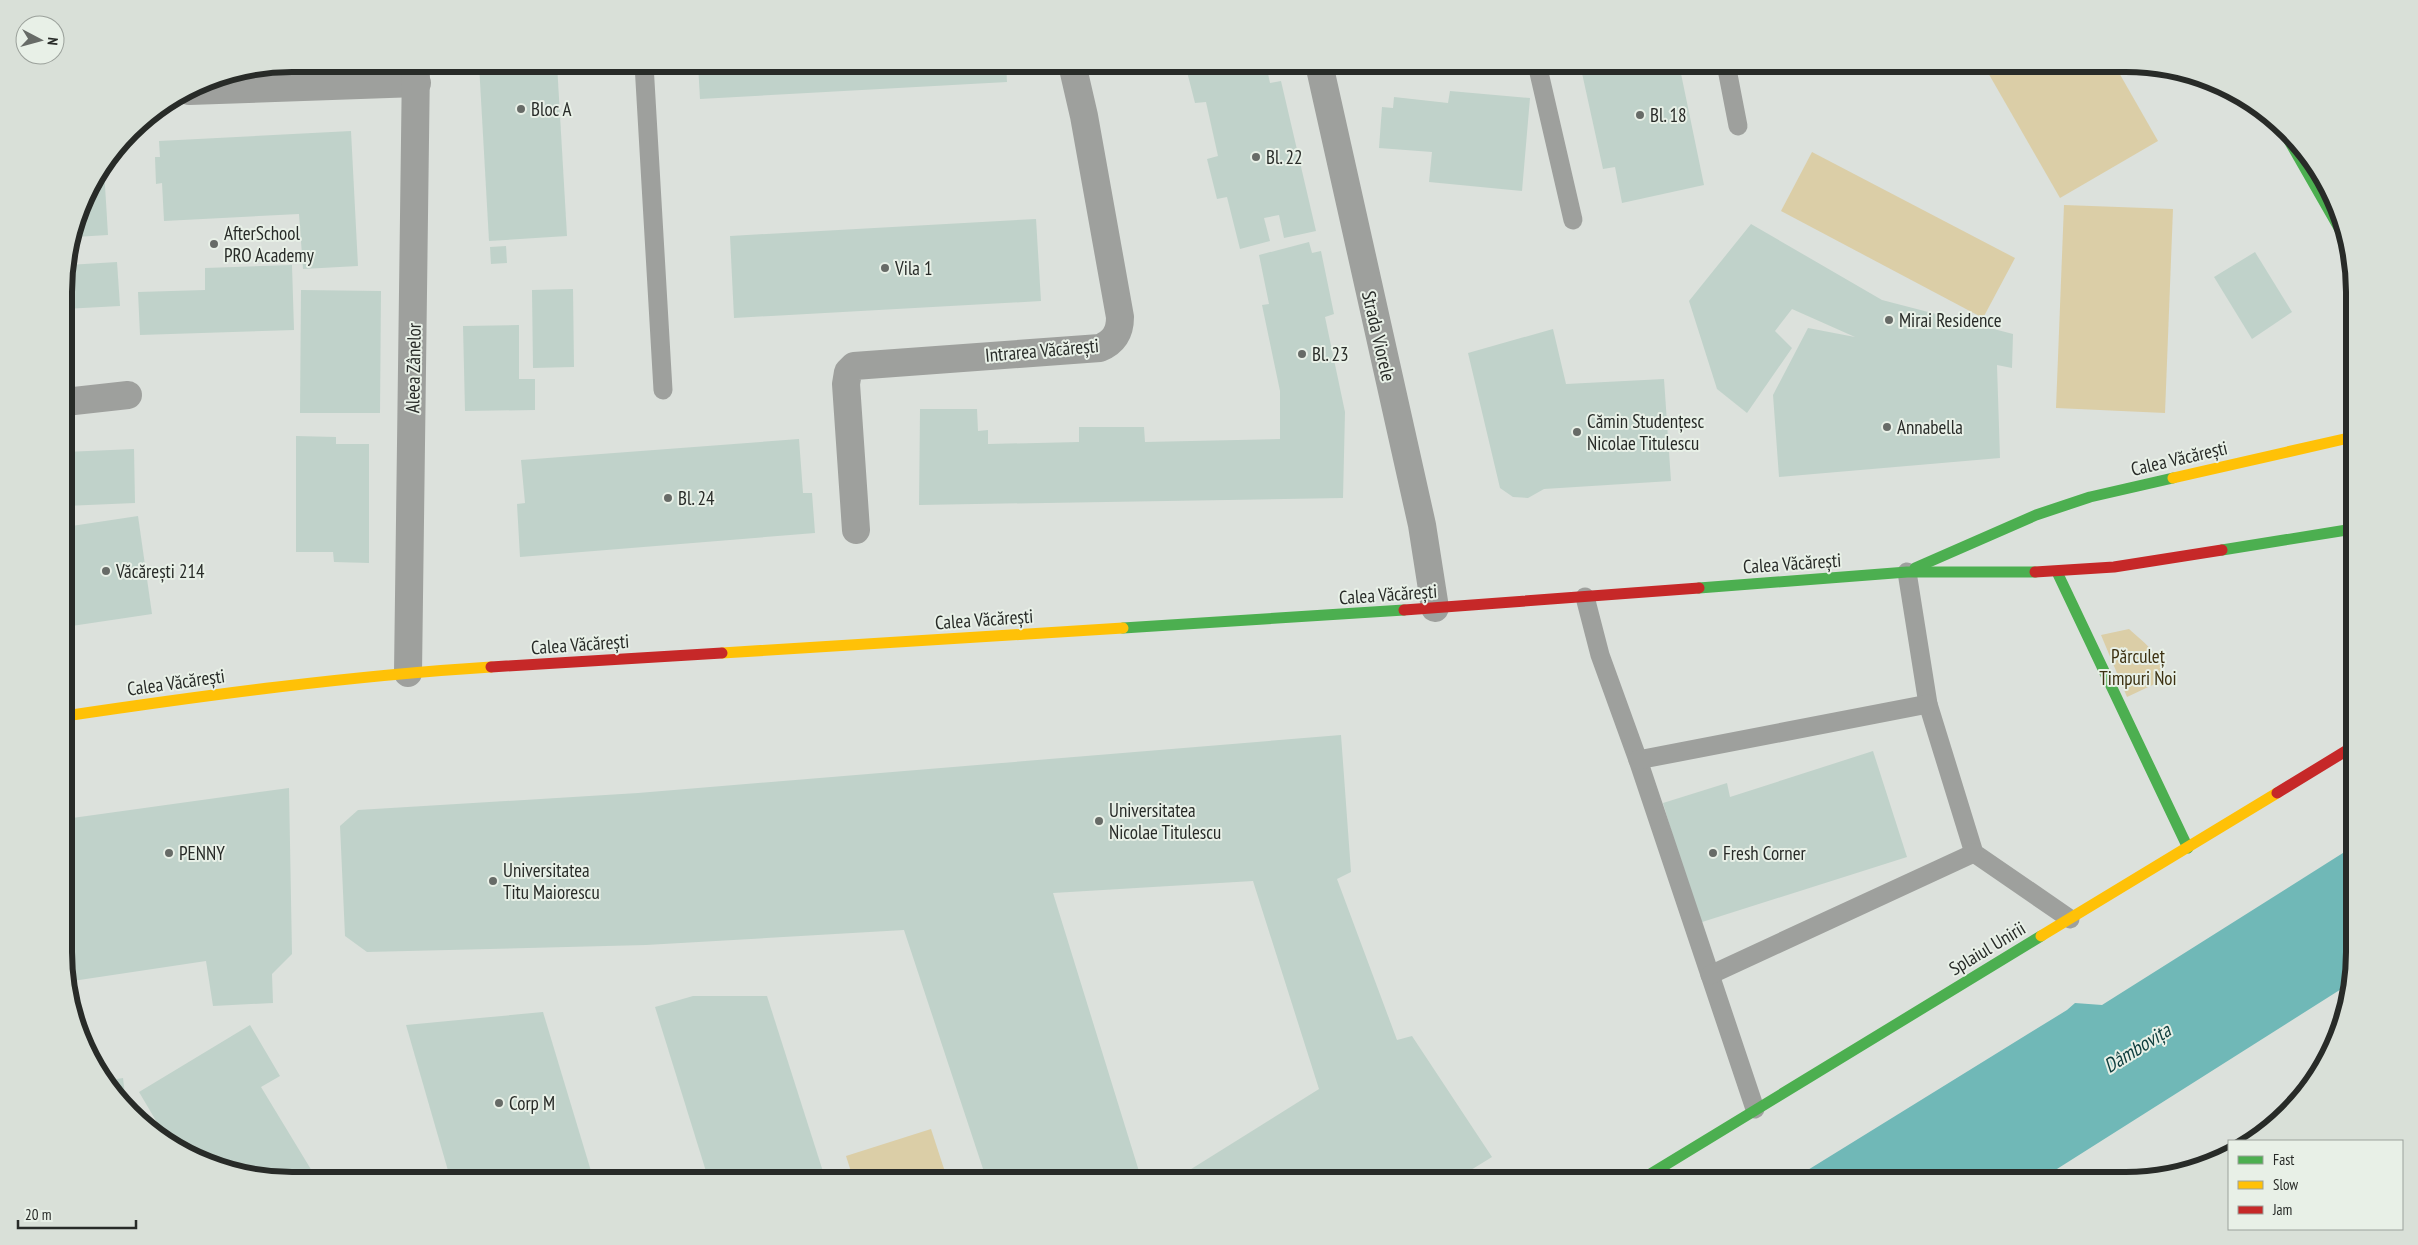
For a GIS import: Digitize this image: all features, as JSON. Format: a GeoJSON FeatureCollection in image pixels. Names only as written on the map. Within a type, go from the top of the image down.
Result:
{"type":"FeatureCollection","features":[{"type":"Feature","properties":{"kind":"main road"},"geometry":{"type":"LineString","coordinates":[[2298,157],[2331,214]]}},
{"type":"Feature","properties":{"kind":"main road","name":"Calea Văcărești"},"geometry":{"type":"LineString","coordinates":[[1907,572],[2036,515],[2090,497],[2346,439]]}},
{"type":"Feature","properties":{"kind":"main road","name":"Calea Văcărești"},"geometry":{"type":"LineString","coordinates":[[72,715],[206,695],[408,673],[1435,608],[1907,572],[2057,572],[2114,567],[2346,531]]}},
{"type":"Feature","properties":{"kind":"main road"},"geometry":{"type":"LineString","coordinates":[[2057,572],[2076,617],[2188,848]]}},
{"type":"Feature","properties":{"kind":"main road","name":"Splaiul Unirii"},"geometry":{"type":"LineString","coordinates":[[1653,1172],[1755,1108],[2346,751]]}},
{"type":"Feature","properties":{"kind":"street","name":"Intrarea Văcărești"},"geometry":{"type":"LineString","coordinates":[[856,530],[846,384],[848,372],[854,366],[1100,348],[1110,344],[1116,336],[1120,317],[1084,116],[1074,72]]}},
{"type":"Feature","properties":{"kind":"street","name":"Strada Viorele"},"geometry":{"type":"LineString","coordinates":[[1324,72],[1422,525],[1435,608]]}},
{"type":"Feature","properties":{"kind":"street"},"geometry":{"type":"LineString","coordinates":[[207,90],[417,73]]}},
{"type":"Feature","properties":{"kind":"street","name":"Aleea Zânelor"},"geometry":{"type":"LineString","coordinates":[[408,673],[417,73]]}},
{"type":"Feature","properties":{"kind":"street"},"geometry":{"type":"LineString","coordinates":[[72,401],[128,396]]}},
{"type":"Feature","properties":{"kind":"lane"},"geometry":{"type":"LineString","coordinates":[[644,72],[663,390]]}},
{"type":"Feature","properties":{"kind":"lane"},"geometry":{"type":"LineString","coordinates":[[1539,72],[1572,220]]}},
{"type":"Feature","properties":{"kind":"lane"},"geometry":{"type":"LineString","coordinates":[[1728,72],[1738,126]]}},
{"type":"Feature","properties":{"kind":"lane"},"geometry":{"type":"LineString","coordinates":[[1907,572],[1928,704],[1974,853],[2070,919]]}},
{"type":"Feature","properties":{"kind":"lane"},"geometry":{"type":"LineString","coordinates":[[1585,597],[1600,656],[1638,760],[1755,1108]]}},
{"type":"Feature","properties":{"kind":"lane"},"geometry":{"type":"LineString","coordinates":[[1638,760],[1928,704]]}},
{"type":"Feature","properties":{"kind":"lane"},"geometry":{"type":"LineString","coordinates":[[1710,975],[1974,853]]}},
{"type":"Feature","properties":{"kind":"green space"},"geometry":{"type":"Polygon","coordinates":[[[1988,72],[2119,72],[2158,141],[2060,198],[1988,72]]]}},
{"type":"Feature","properties":{"kind":"green space"},"geometry":{"type":"Polygon","coordinates":[[[1812,152],[2015,258],[1983,318],[1781,211],[1812,152]]]}},
{"type":"Feature","properties":{"kind":"green space"},"geometry":{"type":"Polygon","coordinates":[[[2064,205],[2173,209],[2165,413],[2056,408],[2064,205]]]}},
{"type":"Feature","properties":{"kind":"green space","name":"Părculeț Timpuri Noi"},"geometry":{"type":"Polygon","coordinates":[[[2129,629],[2153,652],[2162,672],[2161,681],[2127,697],[2101,635],[2129,629]]]}},
{"type":"Feature","properties":{"kind":"green space"},"geometry":{"type":"Polygon","coordinates":[[[931,1129],[945,1172],[851,1172],[846,1156],[931,1129]]]}},
{"type":"Feature","properties":{"kind":"water","name":"Dâmbovița"},"geometry":{"type":"Polygon","coordinates":[[[2346,851],[2346,952],[2342,988],[2052,1172],[1805,1172],[2067,1010],[2075,1003],[2102,1005],[2346,851]]]}},
{"type":"Feature","properties":{"kind":"building","name":"Bloc A"},"geometry":{"type":"Polygon","coordinates":[[[479,72],[557,72],[567,236],[489,241],[479,72]]]}},
{"type":"Feature","properties":{"kind":"building"},"geometry":{"type":"Polygon","coordinates":[[[698,72],[1006,72],[1007,82],[700,99],[698,72]]]}},
{"type":"Feature","properties":{"kind":"building","name":"Bl. 22"},"geometry":{"type":"Polygon","coordinates":[[[1187,72],[1268,72],[1270,83],[1281,81],[1316,231],[1284,238],[1279,215],[1264,218],[1270,241],[1240,249],[1227,197],[1217,199],[1207,159],[1218,156],[1206,102],[1195,103],[1187,72]]]}},
{"type":"Feature","properties":{"kind":"building","name":"Bl. 18"},"geometry":{"type":"Polygon","coordinates":[[[1582,72],[1681,72],[1704,185],[1622,203],[1615,167],[1603,169],[1582,72]]]}},
{"type":"Feature","properties":{"kind":"building"},"geometry":{"type":"Polygon","coordinates":[[[1450,91],[1530,98],[1522,191],[1429,182],[1432,152],[1379,148],[1382,107],[1393,108],[1394,97],[1448,103],[1450,91]]]}},
{"type":"Feature","properties":{"kind":"building"},"geometry":{"type":"Polygon","coordinates":[[[351,131],[358,266],[303,269],[299,214],[164,221],[162,183],[156,184],[155,157],[160,157],[159,141],[351,131]]]}},
{"type":"Feature","properties":{"kind":"building"},"geometry":{"type":"Polygon","coordinates":[[[105,178],[108,235],[80,237],[89,208],[105,178]]]}},
{"type":"Feature","properties":{"kind":"building","name":"Vila 1"},"geometry":{"type":"Polygon","coordinates":[[[1036,219],[1041,301],[734,318],[730,236],[1036,219]]]}},
{"type":"Feature","properties":{"kind":"building"},"geometry":{"type":"Polygon","coordinates":[[[1751,224],[1882,300],[2013,334],[2012,368],[1997,365],[2000,458],[1779,477],[1773,395],[1808,328],[1855,337],[1792,309],[1775,331],[1792,348],[1747,413],[1717,389],[1689,301],[1751,224]]]}},
{"type":"Feature","properties":{"kind":"building","name":"Bl. 23"},"geometry":{"type":"Polygon","coordinates":[[[1309,242],[1312,253],[1321,251],[1334,314],[1325,317],[1345,412],[1343,498],[919,505],[920,409],[977,409],[978,431],[988,430],[988,444],[1079,442],[1079,427],[1144,427],[1145,442],[1280,439],[1280,391],[1262,305],[1269,304],[1259,255],[1309,242]]]}},
{"type":"Feature","properties":{"kind":"building"},"geometry":{"type":"Polygon","coordinates":[[[506,246],[507,263],[491,264],[490,247],[506,246]]]}},
{"type":"Feature","properties":{"kind":"building"},"geometry":{"type":"Polygon","coordinates":[[[2255,252],[2292,312],[2252,339],[2214,277],[2255,252]]]}},
{"type":"Feature","properties":{"kind":"building"},"geometry":{"type":"Polygon","coordinates":[[[117,262],[120,306],[72,309],[74,265],[117,262]]]}},
{"type":"Feature","properties":{"kind":"building"},"geometry":{"type":"Polygon","coordinates":[[[292,265],[294,330],[140,335],[138,292],[205,290],[205,268],[292,265]]]}},
{"type":"Feature","properties":{"kind":"building"},"geometry":{"type":"Polygon","coordinates":[[[573,289],[574,367],[533,368],[532,290],[573,289]]]}},
{"type":"Feature","properties":{"kind":"building"},"geometry":{"type":"Polygon","coordinates":[[[301,290],[381,291],[380,413],[300,413],[301,290]]]}},
{"type":"Feature","properties":{"kind":"building"},"geometry":{"type":"Polygon","coordinates":[[[519,325],[519,379],[535,379],[535,410],[465,411],[463,326],[519,325]]]}},
{"type":"Feature","properties":{"kind":"building","name":"Cămin Studențesc Nicolae Titulescu"},"geometry":{"type":"Polygon","coordinates":[[[1553,329],[1566,384],[1664,379],[1671,481],[1544,489],[1528,498],[1513,497],[1500,488],[1468,353],[1553,329]]]}},
{"type":"Feature","properties":{"kind":"building"},"geometry":{"type":"Polygon","coordinates":[[[296,436],[336,437],[336,444],[369,444],[369,563],[334,562],[333,552],[296,552],[296,436]]]}},
{"type":"Feature","properties":{"kind":"building","name":"Bl. 24"},"geometry":{"type":"Polygon","coordinates":[[[799,439],[803,493],[812,493],[815,533],[520,557],[517,504],[525,503],[521,460],[799,439]]]}},
{"type":"Feature","properties":{"kind":"building"},"geometry":{"type":"Polygon","coordinates":[[[134,449],[135,503],[72,506],[72,452],[134,449]]]}},
{"type":"Feature","properties":{"kind":"building","name":"Văcărești 214"},"geometry":{"type":"Polygon","coordinates":[[[138,516],[152,614],[72,626],[72,526],[138,516]]]}},
{"type":"Feature","properties":{"kind":"building"},"geometry":{"type":"Polygon","coordinates":[[[1341,735],[1351,872],[1337,879],[1397,1040],[1412,1036],[1492,1157],[1468,1172],[1186,1172],[1319,1089],[1253,881],[1053,893],[1139,1172],[984,1172],[904,930],[646,945],[367,952],[345,936],[340,826],[358,810],[638,793],[1341,735]]]}},
{"type":"Feature","properties":{"kind":"building"},"geometry":{"type":"Polygon","coordinates":[[[1873,751],[1907,857],[1699,923],[1663,803],[1727,783],[1730,797],[1873,751]]]}},
{"type":"Feature","properties":{"kind":"building"},"geometry":{"type":"Polygon","coordinates":[[[289,788],[292,954],[272,974],[273,1003],[213,1006],[206,961],[74,981],[72,952],[72,818],[289,788]]]}},
{"type":"Feature","properties":{"kind":"building"},"geometry":{"type":"Polygon","coordinates":[[[693,996],[767,996],[823,1172],[706,1172],[655,1007],[693,996]]]}},
{"type":"Feature","properties":{"kind":"building","name":"Corp M"},"geometry":{"type":"Polygon","coordinates":[[[543,1012],[591,1172],[448,1172],[406,1025],[543,1012]]]}},
{"type":"Feature","properties":{"kind":"building"},"geometry":{"type":"Polygon","coordinates":[[[250,1025],[280,1076],[261,1087],[313,1172],[264,1171],[208,1156],[182,1143],[160,1128],[139,1092],[250,1025]]]}},
{"type":"Feature","properties":{"kind":"building"},"geometry":{"type":"Polygon","coordinates":[[[123,1078],[125,1095],[118,1086],[113,1080],[123,1078]]]}},
{"type":"Feature","properties":{"kind":"traffic: fast"},"geometry":{"type":"LineString","coordinates":[[2298,157],[2331,214]]}},
{"type":"Feature","properties":{"kind":"traffic: fast"},"geometry":{"type":"LineString","coordinates":[[1915,568],[2036,515],[2090,497],[2173,478]]}},
{"type":"Feature","properties":{"kind":"traffic: fast"},"geometry":{"type":"LineString","coordinates":[[2222,550],[2346,530]]}},
{"type":"Feature","properties":{"kind":"traffic: fast"},"geometry":{"type":"LineString","coordinates":[[1699,588],[1907,572],[2035,572]]}},
{"type":"Feature","properties":{"kind":"traffic: fast"},"geometry":{"type":"LineString","coordinates":[[2057,572],[2188,848]]}},
{"type":"Feature","properties":{"kind":"traffic: fast"},"geometry":{"type":"LineString","coordinates":[[1123,628],[1404,610]]}},
{"type":"Feature","properties":{"kind":"traffic: fast"},"geometry":{"type":"LineString","coordinates":[[1654,1172],[2041,936]]}},
{"type":"Feature","properties":{"kind":"traffic: slow"},"geometry":{"type":"LineString","coordinates":[[2173,478],[2346,439]]}},
{"type":"Feature","properties":{"kind":"traffic: slow"},"geometry":{"type":"LineString","coordinates":[[722,653],[1123,628]]}},
{"type":"Feature","properties":{"kind":"traffic: slow"},"geometry":{"type":"LineString","coordinates":[[72,715],[278,687],[491,667]]}},
{"type":"Feature","properties":{"kind":"traffic: slow"},"geometry":{"type":"LineString","coordinates":[[2041,936],[2277,793]]}},
{"type":"Feature","properties":{"kind":"traffic: jam"},"geometry":{"type":"LineString","coordinates":[[2035,572],[2114,567],[2222,550]]}},
{"type":"Feature","properties":{"kind":"traffic: jam"},"geometry":{"type":"LineString","coordinates":[[1404,610],[1699,588]]}},
{"type":"Feature","properties":{"kind":"traffic: jam"},"geometry":{"type":"LineString","coordinates":[[491,667],[722,653]]}},
{"type":"Feature","properties":{"kind":"traffic: jam"},"geometry":{"type":"LineString","coordinates":[[2277,793],[2346,751]]}},
{"type":"Feature","properties":{"kind":"place","name":"Bloc A"},"geometry":{"type":"Point","coordinates":[521,109]}},
{"type":"Feature","properties":{"kind":"place","name":"Bl. 18"},"geometry":{"type":"Point","coordinates":[1640,115]}},
{"type":"Feature","properties":{"kind":"place","name":"Bl. 22"},"geometry":{"type":"Point","coordinates":[1256,157]}},
{"type":"Feature","properties":{"kind":"place","name":"AfterSchool PRO Academy"},"geometry":{"type":"Point","coordinates":[214,244]}},
{"type":"Feature","properties":{"kind":"place","name":"Vila 1"},"geometry":{"type":"Point","coordinates":[885,268]}},
{"type":"Feature","properties":{"kind":"place","name":"Mirai Residence"},"geometry":{"type":"Point","coordinates":[1889,320]}},
{"type":"Feature","properties":{"kind":"place","name":"Bl. 23"},"geometry":{"type":"Point","coordinates":[1302,354]}},
{"type":"Feature","properties":{"kind":"place","name":"Annabella"},"geometry":{"type":"Point","coordinates":[1887,427]}},
{"type":"Feature","properties":{"kind":"place","name":"Cămin Studențesc Nicolae Titulescu"},"geometry":{"type":"Point","coordinates":[1577,432]}},
{"type":"Feature","properties":{"kind":"place","name":"Bl. 24"},"geometry":{"type":"Point","coordinates":[668,498]}},
{"type":"Feature","properties":{"kind":"place","name":"Văcărești 214"},"geometry":{"type":"Point","coordinates":[106,571]}},
{"type":"Feature","properties":{"kind":"place","name":"Universitatea Nicolae Titulescu"},"geometry":{"type":"Point","coordinates":[1099,821]}},
{"type":"Feature","properties":{"kind":"place","name":"PENNY"},"geometry":{"type":"Point","coordinates":[169,853]}},
{"type":"Feature","properties":{"kind":"place","name":"Fresh Corner"},"geometry":{"type":"Point","coordinates":[1713,853]}},
{"type":"Feature","properties":{"kind":"place","name":"Universitatea Titu Maiorescu"},"geometry":{"type":"Point","coordinates":[493,881]}},
{"type":"Feature","properties":{"kind":"place","name":"Corp M"},"geometry":{"type":"Point","coordinates":[499,1103]}}]}
